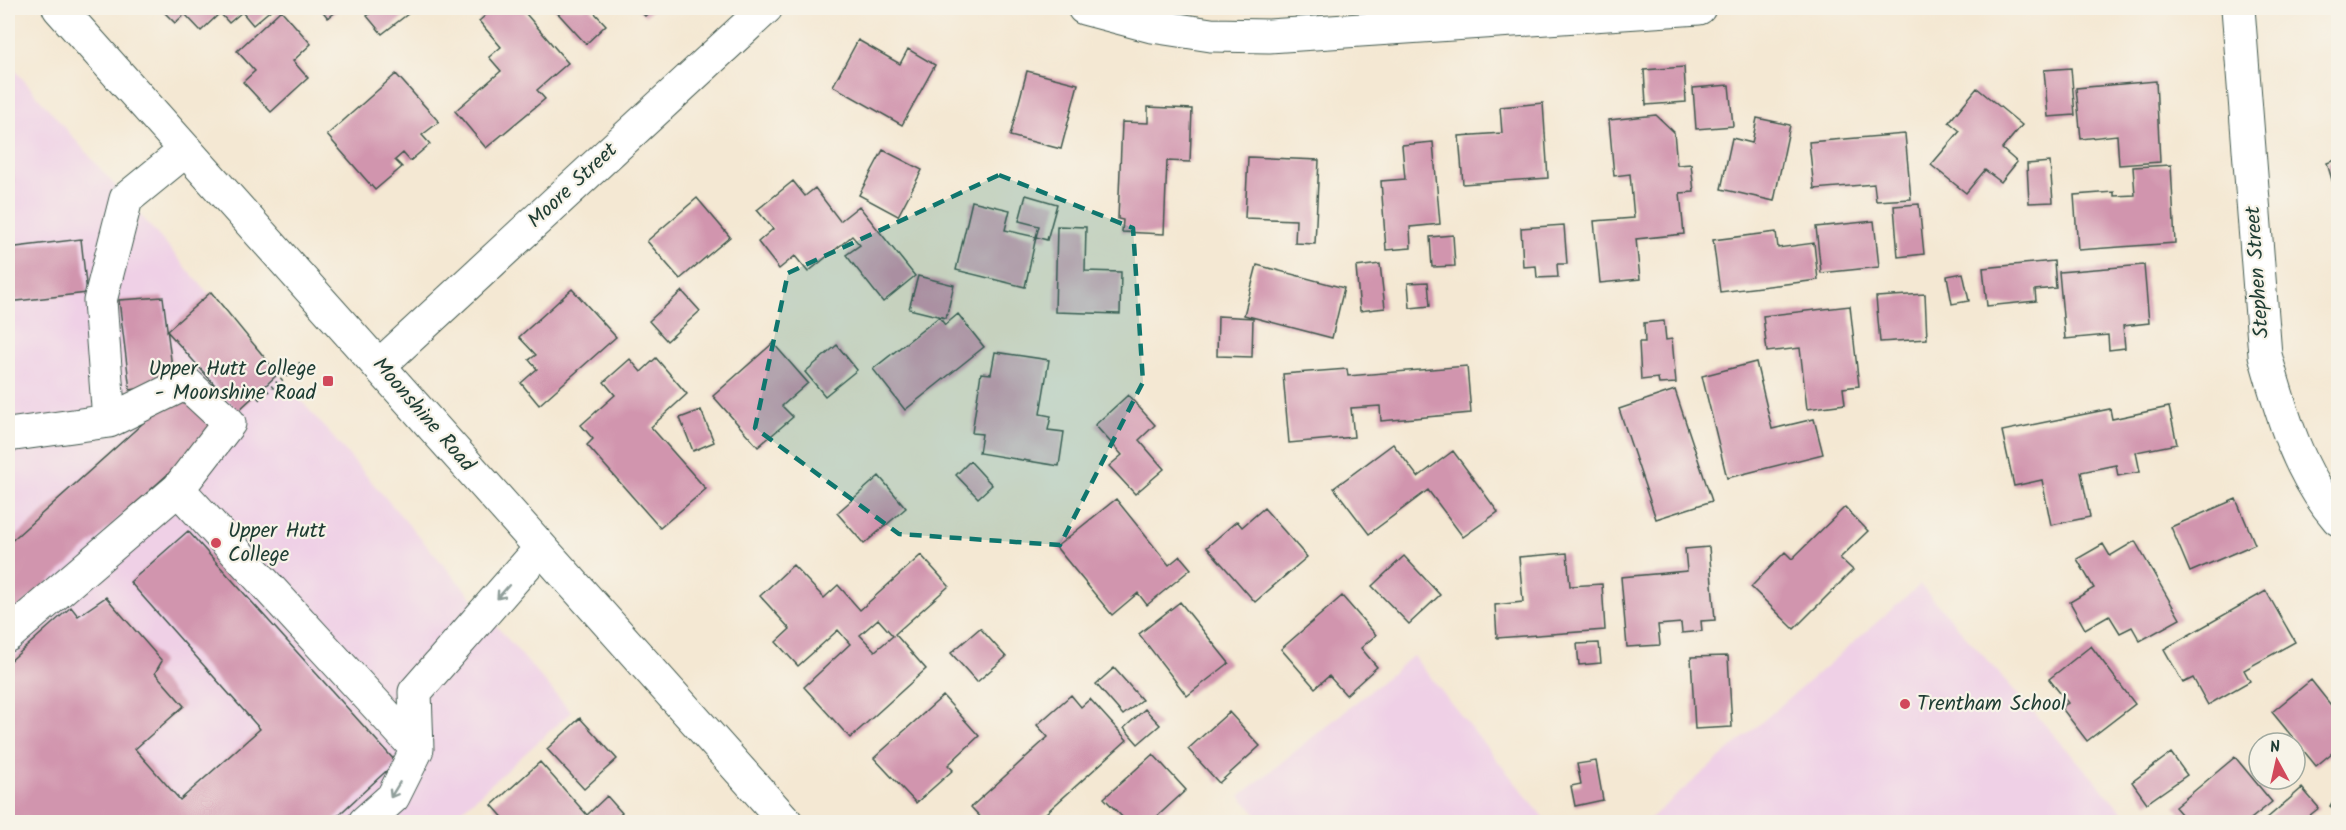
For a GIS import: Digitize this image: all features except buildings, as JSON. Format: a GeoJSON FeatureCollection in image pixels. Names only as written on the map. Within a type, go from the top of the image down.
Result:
{"type":"FeatureCollection","features":[{"type":"Feature","properties":{"kind":"street","name":"Moonshine Road"},"geometry":{"type":"LineString","coordinates":[[59,8],[786,822]]}},
{"type":"Feature","properties":{"kind":"street","name":"Moore Street"},"geometry":{"type":"LineString","coordinates":[[380,365],[766,8]]}},
{"type":"Feature","properties":{"kind":"street"},"geometry":{"type":"LineString","coordinates":[[1084,8],[1152,26],[1211,34],[1269,36],[1699,8]]}},
{"type":"Feature","properties":{"kind":"street","name":"Stephen Street"},"geometry":{"type":"LineString","coordinates":[[2238,8],[2265,355],[2279,406],[2301,463],[2338,519]]}},
{"type":"Feature","properties":{"kind":"street"},"geometry":{"type":"LineString","coordinates":[[109,421],[100,301],[126,199],[186,150]]}},
{"type":"Feature","properties":{"kind":"street"},"geometry":{"type":"LineString","coordinates":[[8,435],[109,421],[186,383],[230,423],[178,489],[8,635]]}},
{"type":"Feature","properties":{"kind":"street"},"geometry":{"type":"LineString","coordinates":[[178,489],[417,749]]}},
{"type":"Feature","properties":{"kind":"street"},"geometry":{"type":"LineString","coordinates":[[365,822],[393,797],[417,749],[415,692],[541,548]]}},
{"type":"Feature","properties":{"kind":"path"},"geometry":{"type":"LineString","coordinates":[[230,423],[301,363]]}},
{"type":"Feature","properties":{"kind":"highlighted area"},"geometry":{"type":"Polygon","coordinates":[[[999,175],[1133,228],[1143,382],[1060,545],[899,534],[755,428],[788,273],[999,175]]]}},
{"type":"Feature","properties":{"kind":"shaded area","name":"Upper Hutt College"},"geometry":{"type":"Polygon","coordinates":[[[8,62],[571,712],[449,822],[8,822],[8,62]]]}},
{"type":"Feature","properties":{"kind":"shaded area","name":"Trentham School"},"geometry":{"type":"Polygon","coordinates":[[[1920,585],[2132,822],[1646,822],[1920,585]]]}},
{"type":"Feature","properties":{"kind":"shaded area"},"geometry":{"type":"Polygon","coordinates":[[[1413,656],[1547,822],[1263,822],[1240,796],[1413,656]]]}},
{"type":"Feature","properties":{"kind":"place","name":"Upper Hutt College - Moonshine Road"},"geometry":{"type":"Point","coordinates":[328,381]}},
{"type":"Feature","properties":{"kind":"place","name":"Upper Hutt College"},"geometry":{"type":"Point","coordinates":[216,543]}},
{"type":"Feature","properties":{"kind":"place","name":"Trentham School"},"geometry":{"type":"Point","coordinates":[1905,704]}}]}
